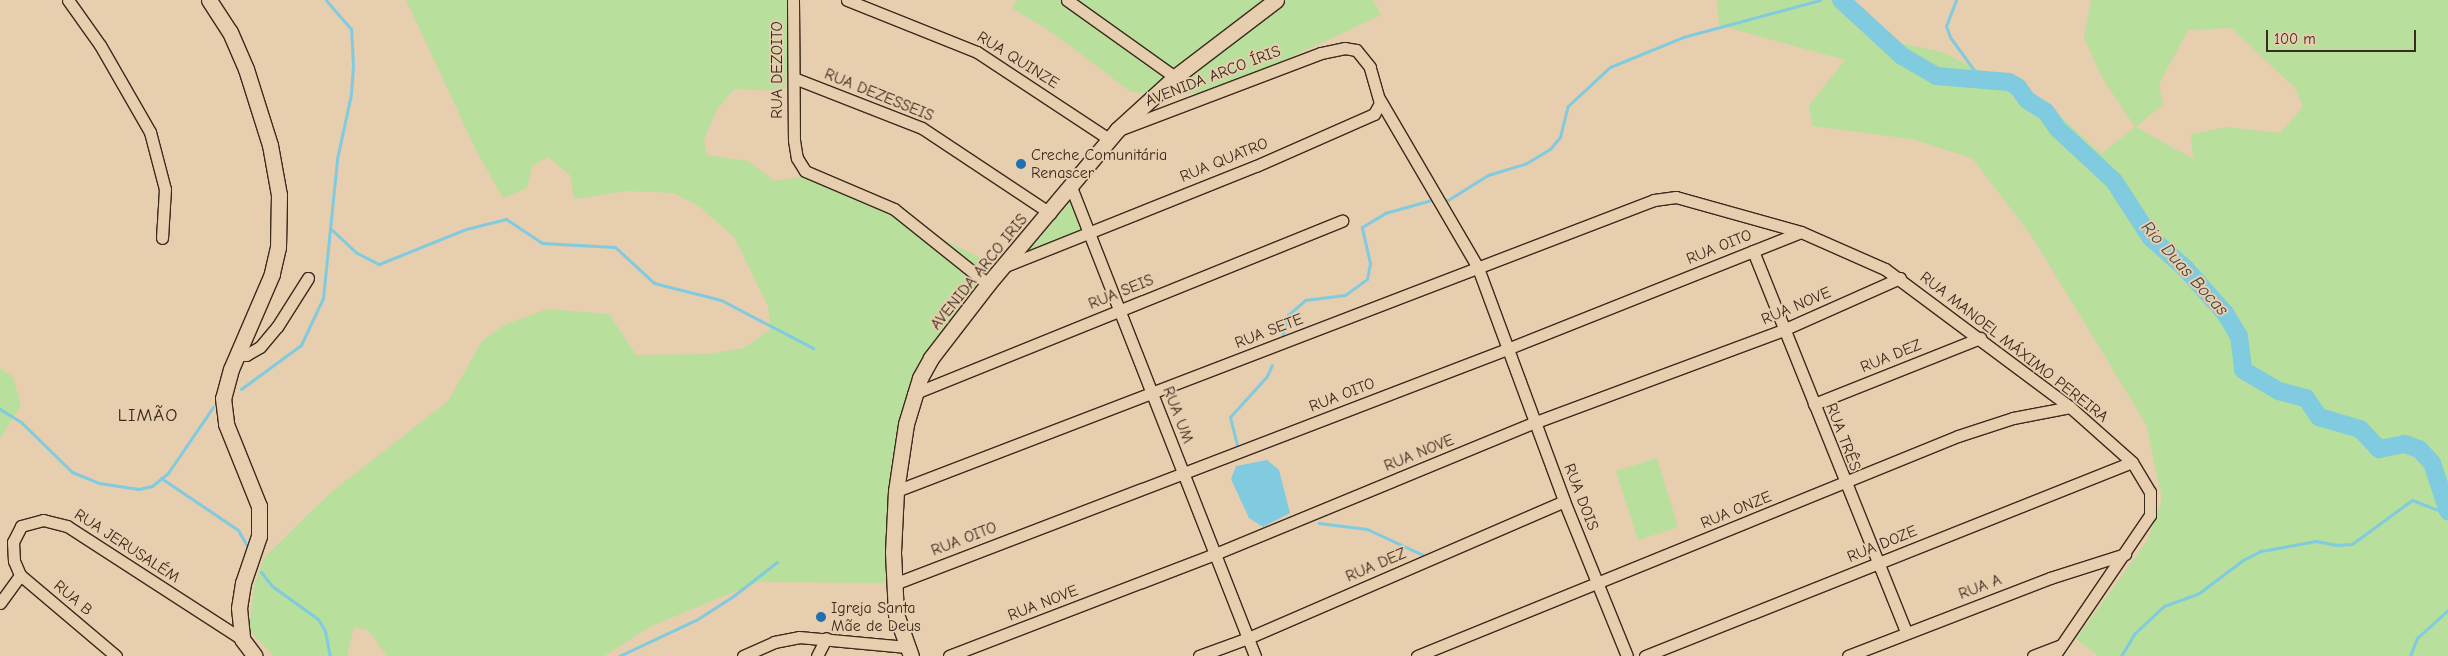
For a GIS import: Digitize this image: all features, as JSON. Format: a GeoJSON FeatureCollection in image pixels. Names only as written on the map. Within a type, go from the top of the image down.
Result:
{"type":"FeatureCollection","features":[{"type":"Feature","properties":{"kind":"street"},"geometry":{"type":"LineString","coordinates":[[68,0],[100,45],[150,132],[165,189],[162,238]]}},
{"type":"Feature","properties":{"kind":"street"},"geometry":{"type":"LineString","coordinates":[[209,0],[230,32],[246,69],[270,145],[279,195],[280,220],[272,274],[225,384],[223,410],[257,498],[260,522],[256,548],[241,594],[242,639],[255,656]]}},
{"type":"Feature","properties":{"kind":"street","name":"RUA DEZOITO"},"geometry":{"type":"LineString","coordinates":[[792,0],[794,140],[797,158],[805,171],[894,209],[988,284]]}},
{"type":"Feature","properties":{"kind":"street","name":"RUA QUINZE"},"geometry":{"type":"LineString","coordinates":[[847,0],[977,52],[1113,135]]}},
{"type":"Feature","properties":{"kind":"street"},"geometry":{"type":"LineString","coordinates":[[1067,0],[1175,76]]}},
{"type":"Feature","properties":{"kind":"street","name":"AVENIDA ARCO IRIS"},"geometry":{"type":"LineString","coordinates":[[909,652],[896,614],[894,584],[896,491],[913,394],[931,358],[988,284],[1050,213],[1113,135],[1175,76],[1276,0]]}},
{"type":"Feature","properties":{"kind":"street","name":"AVENIDA ARCO ÍRIS"},"geometry":{"type":"LineString","coordinates":[[1113,135],[1321,53],[1345,48],[1356,50],[1370,67],[1378,86],[1380,100]]}},
{"type":"Feature","properties":{"kind":"street","name":"RUA DEZESSEIS"},"geometry":{"type":"LineString","coordinates":[[794,78],[922,128],[1050,213]]}},
{"type":"Feature","properties":{"kind":"street","name":"RUA QUATRO"},"geometry":{"type":"LineString","coordinates":[[1002,267],[1374,114],[1380,100]]}},
{"type":"Feature","properties":{"kind":"street","name":"RUA DOIS"},"geometry":{"type":"LineString","coordinates":[[1380,100],[1478,268],[1564,501],[1627,656]]}},
{"type":"Feature","properties":{"kind":"street","name":"RUA UM"},"geometry":{"type":"LineString","coordinates":[[1071,187],[1255,656]]}},
{"type":"Feature","properties":{"kind":"street","name":"RUA MANOEL MÁXIMO PEREIRA"},"geometry":{"type":"LineString","coordinates":[[1654,200],[1676,197],[1801,232],[1900,278],[2070,407],[2132,462],[2148,484],[2152,507],[2146,522],[2054,656]]}},
{"type":"Feature","properties":{"kind":"street","name":"RUA SETE"},"geometry":{"type":"LineString","coordinates":[[896,491],[1654,200]]}},
{"type":"Feature","properties":{"kind":"street","name":"RUA SEIS"},"geometry":{"type":"LineString","coordinates":[[913,394],[1342,220]]}},
{"type":"Feature","properties":{"kind":"street","name":"RUA OITO"},"geometry":{"type":"LineString","coordinates":[[894,584],[1507,349],[1801,232]]}},
{"type":"Feature","properties":{"kind":"street","name":"RUA TRÊS"},"geometry":{"type":"LineString","coordinates":[[1752,251],[1814,404],[1844,485],[1906,632]]}},
{"type":"Feature","properties":{"kind":"street"},"geometry":{"type":"LineString","coordinates":[[238,355],[246,355],[260,347],[276,328],[308,278]]}},
{"type":"Feature","properties":{"kind":"street","name":"RUA NOVE"},"geometry":{"type":"LineString","coordinates":[[949,656],[1215,554],[1536,422],[1783,330],[1900,278]]}},
{"type":"Feature","properties":{"kind":"street","name":"RUA DEZ"},"geometry":{"type":"LineString","coordinates":[[1814,404],[1980,338]]}},
{"type":"Feature","properties":{"kind":"street","name":"RUA ONZE"},"geometry":{"type":"LineString","coordinates":[[1417,656],[1844,485],[1985,426],[2070,407]]}},
{"type":"Feature","properties":{"kind":"street","name":"RUA DOZE"},"geometry":{"type":"LineString","coordinates":[[1645,656],[2132,462]]}},
{"type":"Feature","properties":{"kind":"street","name":"RUA DEZ"},"geometry":{"type":"LineString","coordinates":[[1199,656],[1248,638],[1564,501]]}},
{"type":"Feature","properties":{"kind":"street","name":"RUA JERUSALÉM"},"geometry":{"type":"LineString","coordinates":[[14,561],[13,542],[21,526],[29,521],[53,520],[242,639]]}},
{"type":"Feature","properties":{"kind":"street","name":"RUA A"},"geometry":{"type":"LineString","coordinates":[[1848,656],[2050,578],[2125,554]]}},
{"type":"Feature","properties":{"kind":"street","name":"RUA B"},"geometry":{"type":"LineString","coordinates":[[14,561],[20,575],[116,656]]}},
{"type":"Feature","properties":{"kind":"street"},"geometry":{"type":"LineString","coordinates":[[0,603],[20,575]]}},
{"type":"Feature","properties":{"kind":"street"},"geometry":{"type":"LineString","coordinates":[[742,656],[785,638],[826,638],[909,652]]}},
{"type":"Feature","properties":{"kind":"street"},"geometry":{"type":"LineString","coordinates":[[817,656],[826,638]]}},
{"type":"Feature","properties":{"kind":"street"},"geometry":{"type":"LineString","coordinates":[[2033,656],[2062,645]]}},
{"type":"Feature","properties":{"kind":"green space"},"geometry":{"type":"Polygon","coordinates":[[[406,0],[797,0],[784,91],[734,89],[716,111],[704,140],[707,155],[748,161],[775,181],[811,175],[991,263],[913,395],[893,583],[758,582],[649,627],[604,656],[387,656],[368,630],[354,627],[347,656],[274,656],[249,630],[254,586],[264,558],[329,494],[448,401],[482,341],[504,325],[547,309],[609,314],[636,355],[708,354],[744,348],[770,330],[768,306],[734,237],[700,207],[674,193],[627,191],[574,199],[570,175],[548,157],[532,166],[527,188],[503,198],[477,152],[406,0]]]}},
{"type":"Feature","properties":{"kind":"green space"},"geometry":{"type":"Polygon","coordinates":[[[1017,0],[1373,0],[1381,15],[1218,91],[1177,95],[1131,92],[1053,33],[1012,8],[1017,0]]]}},
{"type":"Feature","properties":{"kind":"green space"},"geometry":{"type":"Polygon","coordinates":[[[1717,0],[1830,0],[1881,39],[1942,52],[2048,104],[2101,154],[2135,127],[2101,76],[2084,37],[2091,0],[2448,0],[2448,656],[2099,656],[2076,639],[2148,539],[2162,499],[2146,424],[2031,235],[1972,158],[1911,139],[1812,126],[1809,105],[1845,60],[1719,25],[1717,0]],[[2231,28],[2188,30],[2159,84],[2163,104],[2136,127],[2193,159],[2191,134],[2227,127],[2280,133],[2303,107],[2295,88],[2231,28]]]}},
{"type":"Feature","properties":{"kind":"green space"},"geometry":{"type":"Polygon","coordinates":[[[1072,200],[1081,226],[1078,232],[1026,253],[1072,200]]]}},
{"type":"Feature","properties":{"kind":"green space"},"geometry":{"type":"Polygon","coordinates":[[[0,368],[13,377],[21,405],[0,439],[0,368]]]}},
{"type":"Feature","properties":{"kind":"green space"},"geometry":{"type":"Polygon","coordinates":[[[1657,458],[1678,527],[1638,540],[1616,471],[1657,458]]]}},
{"type":"Feature","properties":{"kind":"water"},"geometry":{"type":"Polygon","coordinates":[[[1267,460],[1279,470],[1290,513],[1263,527],[1249,518],[1231,479],[1236,466],[1267,460]]]}},
{"type":"Feature","properties":{"kind":"waterway"},"geometry":{"type":"LineString","coordinates":[[241,389],[301,345],[323,298],[337,159],[351,94],[353,65],[351,29],[326,0]]}},
{"type":"Feature","properties":{"kind":"waterway"},"geometry":{"type":"LineString","coordinates":[[1441,200],[1448,200],[1488,175],[1525,164],[1550,149],[1560,137],[1568,106],[1610,67],[1683,37],[1820,0]]}},
{"type":"Feature","properties":{"kind":"waterway","name":"Rio Duas Bocas"},"geometry":{"type":"LineString","coordinates":[[1841,0],[1902,56],[1936,76],[2009,82],[2018,87],[2027,100],[2046,112],[2058,129],[2114,181],[2151,238],[2185,268],[2225,313],[2239,336],[2243,370],[2279,391],[2306,398],[2319,417],[2360,429],[2379,449],[2405,444],[2419,449],[2432,463],[2448,511]]}},
{"type":"Feature","properties":{"kind":"waterway"},"geometry":{"type":"LineString","coordinates":[[1956,0],[1946,26],[1950,37],[1976,73],[1993,81]]}},
{"type":"Feature","properties":{"kind":"waterway"},"geometry":{"type":"LineString","coordinates":[[1282,337],[1288,315],[1305,300],[1345,295],[1367,279],[1370,263],[1362,227],[1385,213],[1435,199]]}},
{"type":"Feature","properties":{"kind":"waterway"},"geometry":{"type":"LineString","coordinates":[[331,229],[357,253],[379,264],[466,229],[506,219],[542,243],[615,247],[654,283],[721,300],[813,348]]}},
{"type":"Feature","properties":{"kind":"waterway"},"geometry":{"type":"LineString","coordinates":[[1238,449],[1230,417],[1267,376],[1272,365]]}},
{"type":"Feature","properties":{"kind":"waterway"},"geometry":{"type":"LineString","coordinates":[[0,409],[22,423],[72,472],[99,483],[139,489],[152,486],[168,473],[213,407]]}},
{"type":"Feature","properties":{"kind":"waterway"},"geometry":{"type":"LineString","coordinates":[[161,478],[238,530],[249,549]]}},
{"type":"Feature","properties":{"kind":"waterway"},"geometry":{"type":"LineString","coordinates":[[2121,656],[2135,633],[2164,606],[2199,593],[2243,560],[2261,551],[2316,541],[2336,545],[2352,544],[2412,500],[2448,514]]}},
{"type":"Feature","properties":{"kind":"waterway"},"geometry":{"type":"LineString","coordinates":[[1319,523],[1367,529],[1423,555]]}},
{"type":"Feature","properties":{"kind":"waterway"},"geometry":{"type":"LineString","coordinates":[[619,656],[696,620],[732,597],[777,562]]}},
{"type":"Feature","properties":{"kind":"waterway"},"geometry":{"type":"LineString","coordinates":[[261,572],[272,586],[318,619],[325,631],[330,656]]}},
{"type":"Feature","properties":{"kind":"waterway"},"geometry":{"type":"LineString","coordinates":[[2410,656],[2417,638],[2448,610]]}},
{"type":"Feature","properties":{"kind":"place","name":"Creche Comunitária Renascer"},"geometry":{"type":"Point","coordinates":[1021,164]}},
{"type":"Feature","properties":{"kind":"place","name":"Igreja Santa Mãe de Deus"},"geometry":{"type":"Point","coordinates":[821,617]}},
{"type":"Feature","properties":{"kind":"district","name":"LIMÃO"},"geometry":{"type":"Point","coordinates":[148,416]}}]}
